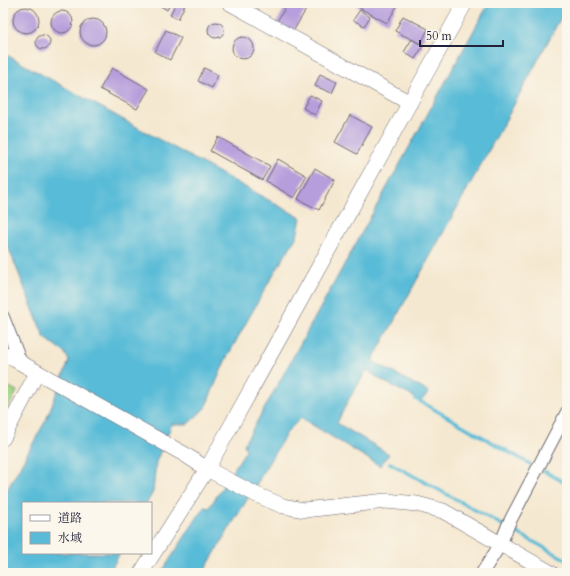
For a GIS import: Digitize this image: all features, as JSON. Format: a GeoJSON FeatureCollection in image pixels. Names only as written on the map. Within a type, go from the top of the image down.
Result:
{"type":"FeatureCollection","features":[{"type":"Feature","properties":{"kind":"street"},"geometry":{"type":"LineString","coordinates":[[230,3],[410,104]]}},
{"type":"Feature","properties":{"kind":"street"},"geometry":{"type":"LineString","coordinates":[[141,573],[207,469],[465,3]]}},
{"type":"Feature","properties":{"kind":"street"},"geometry":{"type":"LineString","coordinates":[[3,317],[22,363]]}},
{"type":"Feature","properties":{"kind":"street"},"geometry":{"type":"LineString","coordinates":[[3,353],[184,454],[207,469],[257,495],[283,506],[304,510],[386,501],[418,504],[443,511],[551,573]]}},
{"type":"Feature","properties":{"kind":"street"},"geometry":{"type":"LineString","coordinates":[[3,438],[37,373]]}},
{"type":"Feature","properties":{"kind":"street"},"geometry":{"type":"LineString","coordinates":[[482,573],[500,545],[508,523],[567,412]]}},
{"type":"Feature","properties":{"kind":"green space"},"geometry":{"type":"Polygon","coordinates":[[[3,384],[17,391],[3,418],[3,384]]]}},
{"type":"Feature","properties":{"kind":"water"},"geometry":{"type":"Polygon","coordinates":[[[489,3],[567,3],[567,6],[372,361],[429,392],[421,401],[381,380],[367,370],[348,401],[337,423],[389,454],[380,466],[301,418],[288,431],[203,573],[161,573],[204,507],[209,508],[246,450],[244,444],[489,3]]]}},
{"type":"Feature","properties":{"kind":"water"},"geometry":{"type":"Polygon","coordinates":[[[3,53],[301,218],[297,236],[270,280],[226,359],[205,408],[188,424],[172,424],[156,462],[153,492],[148,502],[22,502],[22,554],[119,554],[109,573],[3,573],[3,497],[46,420],[69,361],[65,353],[44,337],[3,234],[3,53]]]}},
{"type":"Feature","properties":{"kind":"building"},"geometry":{"type":"Polygon","coordinates":[[[171,3],[167,10],[157,4],[171,3]]]}},
{"type":"Feature","properties":{"kind":"building"},"geometry":{"type":"Polygon","coordinates":[[[176,3],[186,3],[178,19],[170,15],[176,3]]]}},
{"type":"Feature","properties":{"kind":"building"},"geometry":{"type":"Polygon","coordinates":[[[288,3],[310,3],[292,33],[276,23],[288,3]]]}},
{"type":"Feature","properties":{"kind":"building"},"geometry":{"type":"Polygon","coordinates":[[[358,3],[399,3],[387,23],[356,6],[358,3]]]}},
{"type":"Feature","properties":{"kind":"building"},"geometry":{"type":"Polygon","coordinates":[[[26,7],[35,11],[39,20],[35,29],[26,33],[17,29],[13,20],[17,11],[26,7]]]}},
{"type":"Feature","properties":{"kind":"building"},"geometry":{"type":"Polygon","coordinates":[[[360,10],[370,17],[364,26],[353,20],[360,10]]]}},
{"type":"Feature","properties":{"kind":"building"},"geometry":{"type":"Polygon","coordinates":[[[62,11],[70,14],[73,22],[70,30],[62,33],[54,30],[51,22],[54,14],[62,11]]]}},
{"type":"Feature","properties":{"kind":"building"},"geometry":{"type":"Polygon","coordinates":[[[403,16],[428,29],[421,44],[395,31],[403,16]]]}},
{"type":"Feature","properties":{"kind":"building"},"geometry":{"type":"Polygon","coordinates":[[[93,19],[102,23],[106,32],[102,41],[93,45],[84,41],[80,32],[84,23],[93,19]]]}},
{"type":"Feature","properties":{"kind":"building"},"geometry":{"type":"Polygon","coordinates":[[[213,22],[219,22],[224,27],[222,36],[219,38],[213,38],[208,33],[208,27],[213,22]]]}},
{"type":"Feature","properties":{"kind":"building"},"geometry":{"type":"Polygon","coordinates":[[[166,30],[181,38],[170,60],[155,52],[166,30]]]}},
{"type":"Feature","properties":{"kind":"building"},"geometry":{"type":"Polygon","coordinates":[[[43,35],[48,37],[50,42],[48,47],[43,49],[38,47],[36,42],[38,37],[43,35]]]}},
{"type":"Feature","properties":{"kind":"building"},"geometry":{"type":"Polygon","coordinates":[[[243,37],[251,40],[254,48],[251,56],[243,59],[235,56],[232,48],[235,40],[243,37]]]}},
{"type":"Feature","properties":{"kind":"building"},"geometry":{"type":"Polygon","coordinates":[[[412,39],[423,46],[415,59],[404,52],[412,39]]]}},
{"type":"Feature","properties":{"kind":"building"},"geometry":{"type":"Polygon","coordinates":[[[112,68],[149,89],[137,109],[100,89],[112,68]]]}},
{"type":"Feature","properties":{"kind":"building"},"geometry":{"type":"Polygon","coordinates":[[[204,68],[218,75],[212,88],[198,81],[204,68]]]}},
{"type":"Feature","properties":{"kind":"building"},"geometry":{"type":"Polygon","coordinates":[[[320,74],[337,82],[332,93],[315,86],[320,74]]]}},
{"type":"Feature","properties":{"kind":"building"},"geometry":{"type":"Polygon","coordinates":[[[310,95],[322,101],[315,115],[303,108],[310,95]]]}},
{"type":"Feature","properties":{"kind":"building"},"geometry":{"type":"Polygon","coordinates":[[[350,115],[372,127],[357,154],[335,142],[350,115]]]}},
{"type":"Feature","properties":{"kind":"building"},"geometry":{"type":"Polygon","coordinates":[[[218,137],[270,166],[262,180],[210,151],[218,137]]]}},
{"type":"Feature","properties":{"kind":"building"},"geometry":{"type":"Polygon","coordinates":[[[278,159],[307,176],[294,198],[266,181],[278,159]]]}},
{"type":"Feature","properties":{"kind":"building"},"geometry":{"type":"Polygon","coordinates":[[[315,168],[335,180],[319,210],[298,199],[315,168]]]}},
{"type":"Feature","properties":{"kind":"waterway"},"geometry":{"type":"LineString","coordinates":[[416,399],[530,464]]}},
{"type":"Feature","properties":{"kind":"waterway"},"geometry":{"type":"LineString","coordinates":[[390,463],[504,526]]}},
{"type":"Feature","properties":{"kind":"waterway"},"geometry":{"type":"LineString","coordinates":[[544,471],[567,484]]}},
{"type":"Feature","properties":{"kind":"waterway"},"geometry":{"type":"LineString","coordinates":[[510,529],[567,560]]}}]}
